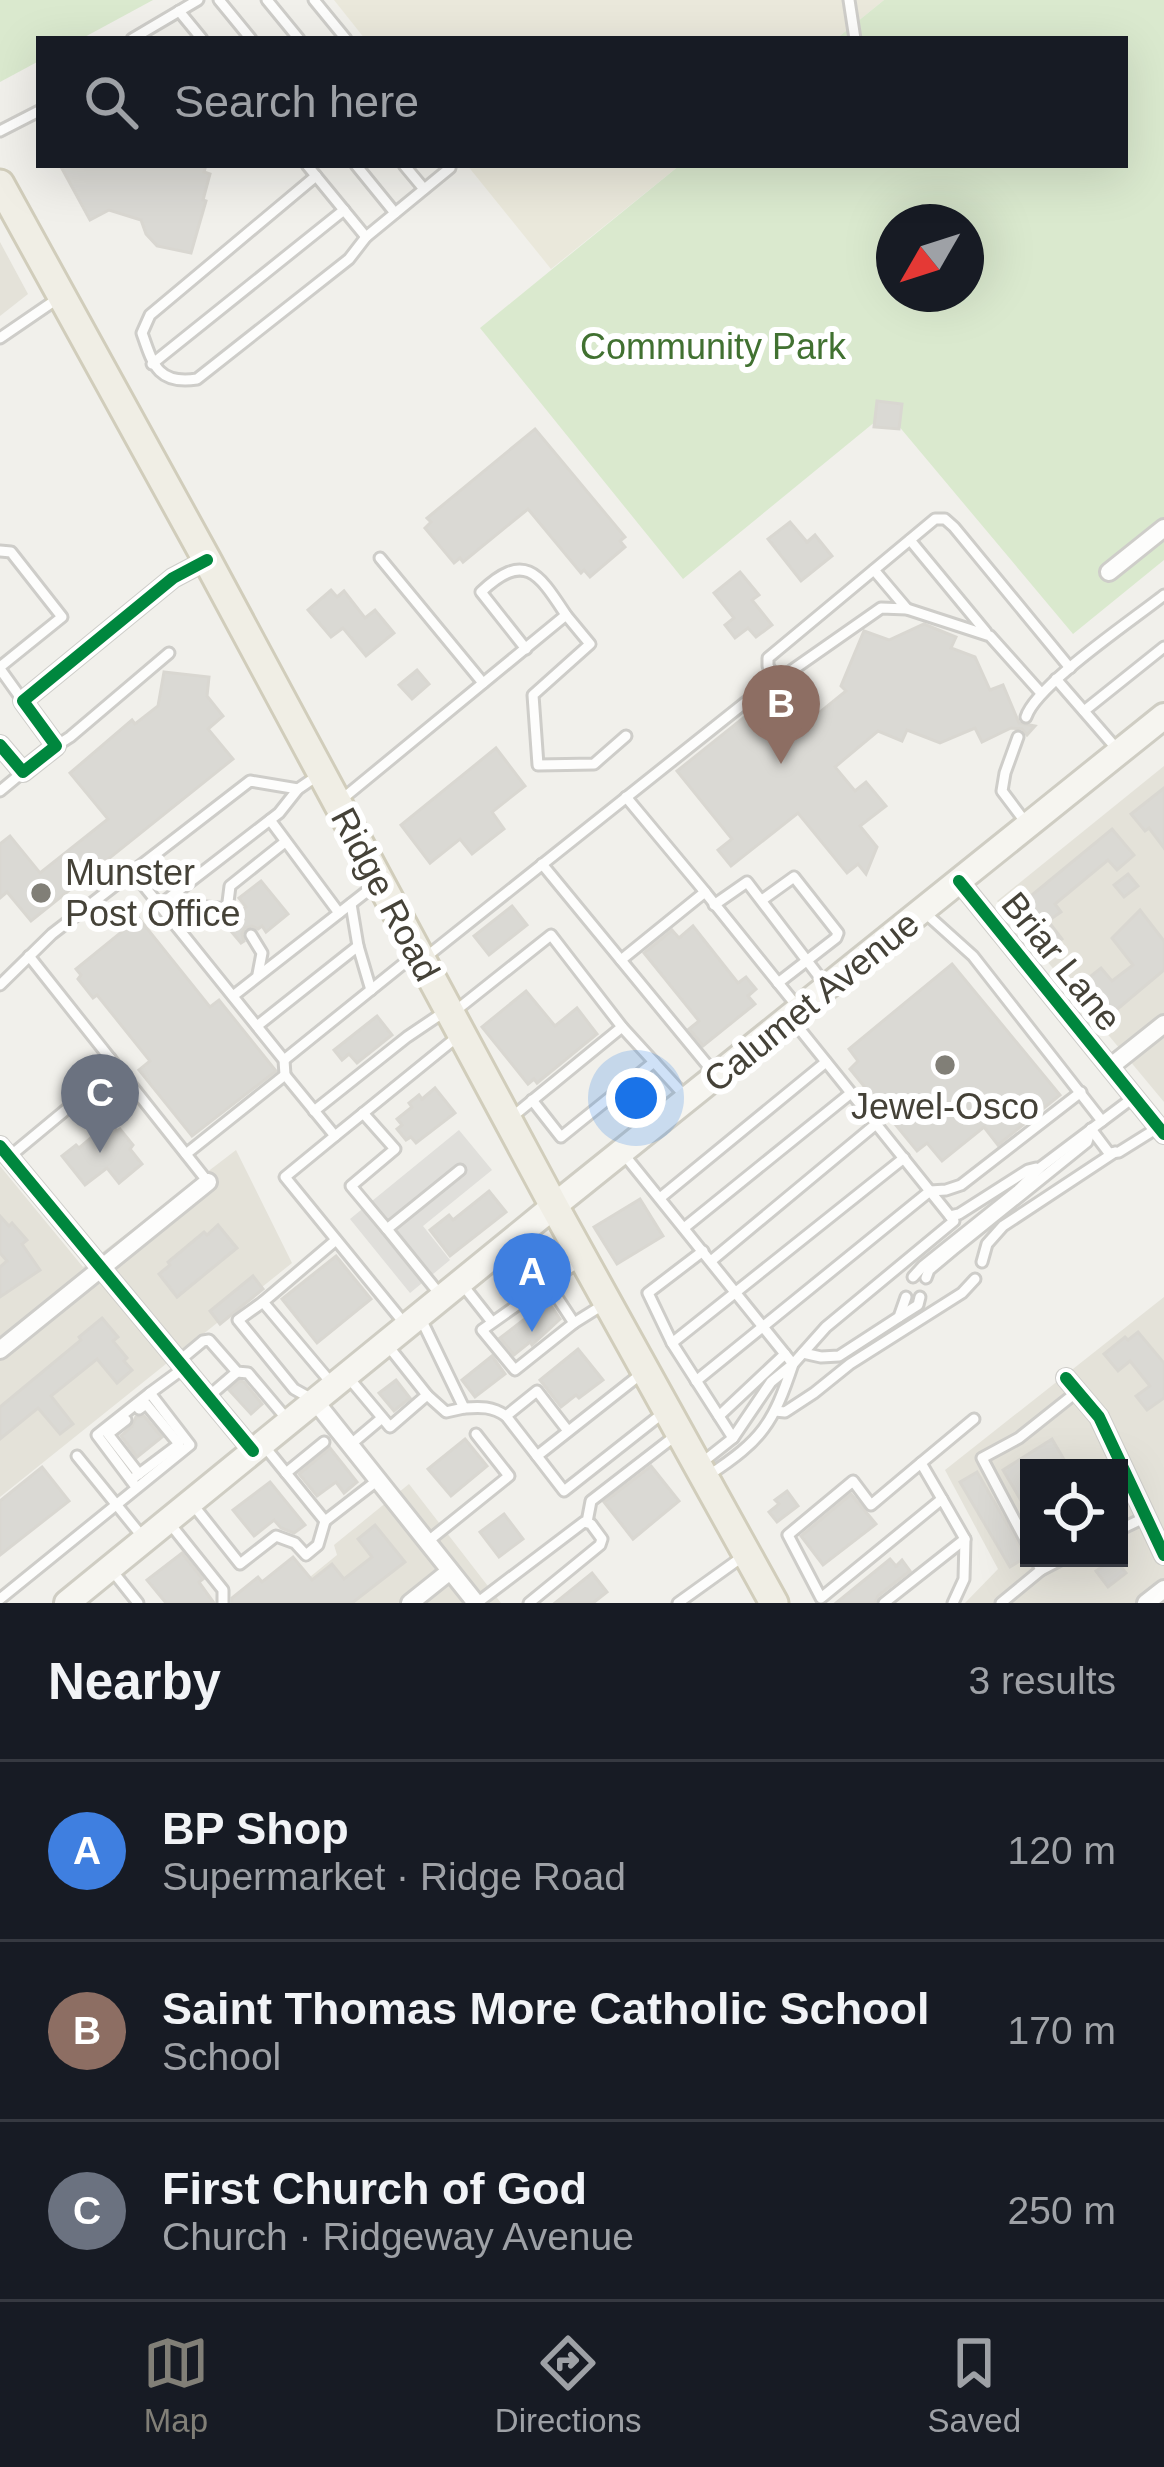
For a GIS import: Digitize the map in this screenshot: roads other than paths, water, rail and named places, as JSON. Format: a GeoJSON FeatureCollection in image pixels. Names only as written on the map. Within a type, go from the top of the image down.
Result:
{"type":"FeatureCollection","features":[{"type":"Feature","properties":{"kind":"main road","name":"Ridge Road"},"geometry":{"type":"LineString","coordinates":[[0,184],[207,560],[309,781],[337,803],[774,1603]]}},
{"type":"Feature","properties":{"kind":"main road","name":"Calumet Avenue"},"geometry":{"type":"LineString","coordinates":[[67,1603],[1164,716]]}},
{"type":"Feature","properties":{"kind":"street"},"geometry":{"type":"LineString","coordinates":[[1109,572],[1164,528]]}},
{"type":"Feature","properties":{"kind":"street"},"geometry":{"type":"LineString","coordinates":[[0,746],[23,772],[56,746],[23,701],[172,578],[207,560]]}},
{"type":"Feature","properties":{"kind":"street","name":"Briar Lane"},"geometry":{"type":"LineString","coordinates":[[959,881],[1161,1130]]}},
{"type":"Feature","properties":{"kind":"street"},"geometry":{"type":"LineString","coordinates":[[1110,1067],[1164,1024]]}},
{"type":"Feature","properties":{"kind":"street"},"geometry":{"type":"LineString","coordinates":[[4,1152],[208,1396],[258,1448]]}},
{"type":"Feature","properties":{"kind":"street"},"geometry":{"type":"LineString","coordinates":[[0,1350],[208,1182]]}},
{"type":"Feature","properties":{"kind":"street"},"geometry":{"type":"LineString","coordinates":[[1072,1384],[1099,1417],[1164,1555]]}},
{"type":"Feature","properties":{"kind":"street"},"geometry":{"type":"LineString","coordinates":[[332,1387],[350,1445],[476,1603]]}},
{"type":"Feature","properties":{"kind":"street"},"geometry":{"type":"LineString","coordinates":[[410,1603],[450,1571]]}},
{"type":"Feature","properties":{"kind":"street"},"geometry":{"type":"LineString","coordinates":[[1146,1603],[1164,1589]]}},
{"type":"Feature","properties":{"kind":"lane"},"geometry":{"type":"LineString","coordinates":[[137,36],[198,0]]}},
{"type":"Feature","properties":{"kind":"lane"},"geometry":{"type":"LineString","coordinates":[[219,0],[249,36]]}},
{"type":"Feature","properties":{"kind":"lane"},"geometry":{"type":"LineString","coordinates":[[267,0],[297,36]]}},
{"type":"Feature","properties":{"kind":"lane"},"geometry":{"type":"LineString","coordinates":[[314,0],[344,36]]}},
{"type":"Feature","properties":{"kind":"lane"},"geometry":{"type":"LineString","coordinates":[[849,0],[855,36]]}},
{"type":"Feature","properties":{"kind":"lane"},"geometry":{"type":"LineString","coordinates":[[179,11],[200,36]]}},
{"type":"Feature","properties":{"kind":"lane"},"geometry":{"type":"LineString","coordinates":[[0,131],[36,113]]}},
{"type":"Feature","properties":{"kind":"lane"},"geometry":{"type":"LineString","coordinates":[[309,168],[366,237]]}},
{"type":"Feature","properties":{"kind":"lane"},"geometry":{"type":"LineString","coordinates":[[358,168],[395,213]]}},
{"type":"Feature","properties":{"kind":"lane"},"geometry":{"type":"LineString","coordinates":[[406,168],[424,189]]}},
{"type":"Feature","properties":{"kind":"lane"},"geometry":{"type":"LineString","coordinates":[[316,176],[150,315],[142,333],[152,364],[167,377],[197,380],[349,259],[366,237],[450,168]]}},
{"type":"Feature","properties":{"kind":"lane"},"geometry":{"type":"LineString","coordinates":[[152,364],[344,210]]}},
{"type":"Feature","properties":{"kind":"lane"},"geometry":{"type":"LineString","coordinates":[[0,338],[60,297]]}},
{"type":"Feature","properties":{"kind":"lane"},"geometry":{"type":"LineString","coordinates":[[776,678],[768,658],[935,519],[944,519],[1070,668]]}},
{"type":"Feature","properties":{"kind":"lane"},"geometry":{"type":"LineString","coordinates":[[910,540],[1041,693]]}},
{"type":"Feature","properties":{"kind":"lane"},"geometry":{"type":"LineString","coordinates":[[0,551],[11,551],[62,617],[0,668],[23,701]]}},
{"type":"Feature","properties":{"kind":"lane"},"geometry":{"type":"LineString","coordinates":[[380,558],[484,683]]}},
{"type":"Feature","properties":{"kind":"lane"},"geometry":{"type":"LineString","coordinates":[[526,649],[481,592],[500,573],[519,569],[541,577],[590,644],[533,695],[538,765],[594,764],[626,736]]}},
{"type":"Feature","properties":{"kind":"lane"},"geometry":{"type":"LineString","coordinates":[[874,570],[907,609]]}},
{"type":"Feature","properties":{"kind":"lane"},"geometry":{"type":"LineString","coordinates":[[1026,717],[1030,704],[1056,679],[1164,595]]}},
{"type":"Feature","properties":{"kind":"lane"},"geometry":{"type":"LineString","coordinates":[[284,1060],[776,678],[880,608],[907,609],[990,636]]}},
{"type":"Feature","properties":{"kind":"lane"},"geometry":{"type":"LineString","coordinates":[[337,803],[566,616]]}},
{"type":"Feature","properties":{"kind":"lane"},"geometry":{"type":"LineString","coordinates":[[1084,711],[1164,647]]}},
{"type":"Feature","properties":{"kind":"lane"},"geometry":{"type":"LineString","coordinates":[[56,746],[170,653]]}},
{"type":"Feature","properties":{"kind":"lane"},"geometry":{"type":"LineString","coordinates":[[1056,679],[1119,752]]}},
{"type":"Feature","properties":{"kind":"lane"},"geometry":{"type":"LineString","coordinates":[[1018,737],[1002,791],[1028,826]]}},
{"type":"Feature","properties":{"kind":"lane"},"geometry":{"type":"LineString","coordinates":[[0,791],[23,772]]}},
{"type":"Feature","properties":{"kind":"lane"},"geometry":{"type":"LineString","coordinates":[[0,985],[52,934],[250,781],[309,781]]}},
{"type":"Feature","properties":{"kind":"lane"},"geometry":{"type":"LineString","coordinates":[[160,904],[279,813],[309,781]]}},
{"type":"Feature","properties":{"kind":"lane"},"geometry":{"type":"LineString","coordinates":[[626,797],[778,983],[826,1062],[954,1221],[826,1327],[771,1382],[733,1438],[701,1472]]}},
{"type":"Feature","properties":{"kind":"lane"},"geometry":{"type":"LineString","coordinates":[[270,820],[340,913]]}},
{"type":"Feature","properties":{"kind":"lane"},"geometry":{"type":"LineString","coordinates":[[178,928],[202,909],[232,912],[228,890],[234,881],[285,842]]}},
{"type":"Feature","properties":{"kind":"lane"},"geometry":{"type":"LineString","coordinates":[[542,864],[717,1076]]}},
{"type":"Feature","properties":{"kind":"lane"},"geometry":{"type":"LineString","coordinates":[[132,871],[284,1060],[285,1075],[335,1136]]}},
{"type":"Feature","properties":{"kind":"lane"},"geometry":{"type":"LineString","coordinates":[[762,900],[794,878],[838,933],[778,983]]}},
{"type":"Feature","properties":{"kind":"lane"},"geometry":{"type":"LineString","coordinates":[[233,996],[379,882]]}},
{"type":"Feature","properties":{"kind":"lane"},"geometry":{"type":"LineString","coordinates":[[714,904],[747,882],[827,988]]}},
{"type":"Feature","properties":{"kind":"lane"},"geometry":{"type":"LineString","coordinates":[[621,960],[705,892]]}},
{"type":"Feature","properties":{"kind":"lane"},"geometry":{"type":"LineString","coordinates":[[351,904],[371,990]]}},
{"type":"Feature","properties":{"kind":"lane"},"geometry":{"type":"LineString","coordinates":[[923,910],[973,956],[1102,1121]]}},
{"type":"Feature","properties":{"kind":"lane"},"geometry":{"type":"LineString","coordinates":[[251,935],[262,953],[256,978]]}},
{"type":"Feature","properties":{"kind":"lane"},"geometry":{"type":"LineString","coordinates":[[464,1408],[413,1321],[336,1240],[286,1178],[364,1113],[453,1019],[551,935],[622,1027],[688,1100]]}},
{"type":"Feature","properties":{"kind":"lane"},"geometry":{"type":"LineString","coordinates":[[257,1026],[358,946]]}},
{"type":"Feature","properties":{"kind":"lane"},"geometry":{"type":"LineString","coordinates":[[29,956],[208,1182]]}},
{"type":"Feature","properties":{"kind":"lane"},"geometry":{"type":"LineString","coordinates":[[314,1111],[407,1036],[453,1019]]}},
{"type":"Feature","properties":{"kind":"lane"},"geometry":{"type":"LineString","coordinates":[[508,1120],[622,1027]]}},
{"type":"Feature","properties":{"kind":"lane"},"geometry":{"type":"LineString","coordinates":[[4,1152],[91,1089],[82,1080],[110,1058]]}},
{"type":"Feature","properties":{"kind":"lane"},"geometry":{"type":"LineString","coordinates":[[532,1100],[561,1137],[654,1062]]}},
{"type":"Feature","properties":{"kind":"lane"},"geometry":{"type":"LineString","coordinates":[[659,1198],[826,1062]]}},
{"type":"Feature","properties":{"kind":"lane"},"geometry":{"type":"LineString","coordinates":[[186,1154],[285,1075]]}},
{"type":"Feature","properties":{"kind":"lane"},"geometry":{"type":"LineString","coordinates":[[696,1381],[930,1191],[961,1185],[1081,1092]]}},
{"type":"Feature","properties":{"kind":"lane"},"geometry":{"type":"LineString","coordinates":[[685,1228],[851,1093]]}},
{"type":"Feature","properties":{"kind":"lane"},"geometry":{"type":"LineString","coordinates":[[914,1277],[1041,1167],[1135,1097]]}},
{"type":"Feature","properties":{"kind":"lane"},"geometry":{"type":"LineString","coordinates":[[364,1113],[394,1149],[351,1186],[387,1229],[451,1290],[512,1329]]}},
{"type":"Feature","properties":{"kind":"lane"},"geometry":{"type":"LineString","coordinates":[[733,1438],[672,1343],[648,1293],[707,1256],[877,1124]]}},
{"type":"Feature","properties":{"kind":"lane"},"geometry":{"type":"LineString","coordinates":[[1091,1129],[1112,1153]]}},
{"type":"Feature","properties":{"kind":"lane"},"geometry":{"type":"LineString","coordinates":[[926,1279],[929,1270],[1087,1142],[1091,1129]]}},
{"type":"Feature","properties":{"kind":"lane"},"geometry":{"type":"LineString","coordinates":[[982,1262],[987,1244],[1003,1226],[1112,1153],[1161,1130]]}},
{"type":"Feature","properties":{"kind":"lane"},"geometry":{"type":"LineString","coordinates":[[622,1152],[793,1364]]}},
{"type":"Feature","properties":{"kind":"lane"},"geometry":{"type":"LineString","coordinates":[[672,1343],[904,1158]]}},
{"type":"Feature","properties":{"kind":"lane"},"geometry":{"type":"LineString","coordinates":[[950,1216],[1041,1167]]}},
{"type":"Feature","properties":{"kind":"lane"},"geometry":{"type":"LineString","coordinates":[[387,1229],[460,1170]]}},
{"type":"Feature","properties":{"kind":"lane"},"geometry":{"type":"LineString","coordinates":[[975,1232],[987,1244]]}},
{"type":"Feature","properties":{"kind":"lane"},"geometry":{"type":"LineString","coordinates":[[332,1387],[293,1389],[238,1320],[336,1240]]}},
{"type":"Feature","properties":{"kind":"lane"},"geometry":{"type":"LineString","coordinates":[[583,1259],[482,1330],[515,1370],[529,1351],[556,1330],[607,1302]]}},
{"type":"Feature","properties":{"kind":"lane"},"geometry":{"type":"LineString","coordinates":[[775,1411],[785,1412],[814,1394],[850,1364],[962,1293],[975,1279]]}},
{"type":"Feature","properties":{"kind":"lane"},"geometry":{"type":"LineString","coordinates":[[547,1282],[574,1323]]}},
{"type":"Feature","properties":{"kind":"lane"},"geometry":{"type":"LineString","coordinates":[[530,1294],[539,1308]]}},
{"type":"Feature","properties":{"kind":"lane"},"geometry":{"type":"LineString","coordinates":[[899,1317],[906,1297]]}},
{"type":"Feature","properties":{"kind":"lane"},"geometry":{"type":"LineString","coordinates":[[803,1353],[839,1356],[918,1305],[920,1297]]}},
{"type":"Feature","properties":{"kind":"lane"},"geometry":{"type":"LineString","coordinates":[[263,1301],[332,1387],[390,1427],[427,1395]]}},
{"type":"Feature","properties":{"kind":"lane"},"geometry":{"type":"LineString","coordinates":[[135,1481],[97,1435],[182,1365],[203,1341],[209,1340],[237,1372],[248,1373],[290,1422]]}},
{"type":"Feature","properties":{"kind":"lane"},"geometry":{"type":"LineString","coordinates":[[386,1343],[446,1412],[483,1407],[506,1416],[564,1491],[673,1421]]}},
{"type":"Feature","properties":{"kind":"lane"},"geometry":{"type":"LineString","coordinates":[[719,1416],[785,1354]]}},
{"type":"Feature","properties":{"kind":"lane"},"geometry":{"type":"LineString","coordinates":[[701,1472],[754,1442],[775,1411],[793,1364]]}},
{"type":"Feature","properties":{"kind":"lane"},"geometry":{"type":"LineString","coordinates":[[537,1456],[645,1371]]}},
{"type":"Feature","properties":{"kind":"lane"},"geometry":{"type":"LineString","coordinates":[[208,1396],[237,1372]]}},
{"type":"Feature","properties":{"kind":"lane"},"geometry":{"type":"LineString","coordinates":[[1020,1530],[982,1458],[1018,1438],[1072,1384]]}},
{"type":"Feature","properties":{"kind":"lane"},"geometry":{"type":"LineString","coordinates":[[506,1416],[537,1391],[568,1431]]}},
{"type":"Feature","properties":{"kind":"lane"},"geometry":{"type":"LineString","coordinates":[[135,1481],[190,1445],[150,1393]]}},
{"type":"Feature","properties":{"kind":"lane"},"geometry":{"type":"LineString","coordinates":[[0,1599],[115,1504],[178,1444],[146,1404],[108,1435],[135,1481]]}},
{"type":"Feature","properties":{"kind":"lane"},"geometry":{"type":"LineString","coordinates":[[350,1445],[382,1418]]}},
{"type":"Feature","properties":{"kind":"lane"},"geometry":{"type":"LineString","coordinates":[[942,1499],[822,1600],[788,1535],[853,1481],[872,1504],[974,1420]]}},
{"type":"Feature","properties":{"kind":"lane"},"geometry":{"type":"LineString","coordinates":[[476,1603],[587,1522],[592,1501],[673,1421]]}},
{"type":"Feature","properties":{"kind":"lane"},"geometry":{"type":"LineString","coordinates":[[427,1542],[509,1476],[476,1434]]}},
{"type":"Feature","properties":{"kind":"lane"},"geometry":{"type":"LineString","coordinates":[[286,1473],[324,1442]]}},
{"type":"Feature","properties":{"kind":"lane"},"geometry":{"type":"LineString","coordinates":[[258,1448],[286,1473],[325,1522]]}},
{"type":"Feature","properties":{"kind":"lane"},"geometry":{"type":"LineString","coordinates":[[77,1456],[145,1540]]}},
{"type":"Feature","properties":{"kind":"lane"},"geometry":{"type":"LineString","coordinates":[[921,1463],[965,1539],[964,1579],[953,1603]]}},
{"type":"Feature","properties":{"kind":"lane"},"geometry":{"type":"LineString","coordinates":[[190,1502],[240,1564],[276,1536],[295,1543],[306,1555],[318,1545],[325,1522],[378,1480]]}},
{"type":"Feature","properties":{"kind":"lane"},"geometry":{"type":"LineString","coordinates":[[1128,1526],[1146,1517]]}},
{"type":"Feature","properties":{"kind":"lane"},"geometry":{"type":"LineString","coordinates":[[168,1521],[223,1590],[223,1603]]}},
{"type":"Feature","properties":{"kind":"lane"},"geometry":{"type":"LineString","coordinates":[[529,1603],[600,1546],[602,1538],[587,1522]]}},
{"type":"Feature","properties":{"kind":"lane"},"geometry":{"type":"LineString","coordinates":[[884,1603],[965,1539]]}},
{"type":"Feature","properties":{"kind":"lane"},"geometry":{"type":"LineString","coordinates":[[678,1603],[746,1554]]}},
{"type":"Feature","properties":{"kind":"lane"},"geometry":{"type":"LineString","coordinates":[[1001,1603],[1047,1567]]}},
{"type":"Feature","properties":{"kind":"lane"},"geometry":{"type":"LineString","coordinates":[[110,1568],[138,1603]]}},
{"type":"Feature","properties":{"kind":"place","name":"Saint Thomas More Catholic School"},"geometry":{"type":"Point","coordinates":[781,764]}},
{"type":"Feature","properties":{"kind":"place","name":"Munster Post Office"},"geometry":{"type":"Point","coordinates":[41,893]}},
{"type":"Feature","properties":{"kind":"place","name":"Jewel-Osco"},"geometry":{"type":"Point","coordinates":[945,1065]}},
{"type":"Feature","properties":{"kind":"place","name":"First Church of God"},"geometry":{"type":"Point","coordinates":[100,1153]}},
{"type":"Feature","properties":{"kind":"place","name":"BP Shop"},"geometry":{"type":"Point","coordinates":[532,1332]}},
{"type":"Feature","properties":{"kind":"park label","name":"Community Park"},"geometry":{"type":"Point","coordinates":[713,346]}}]}
